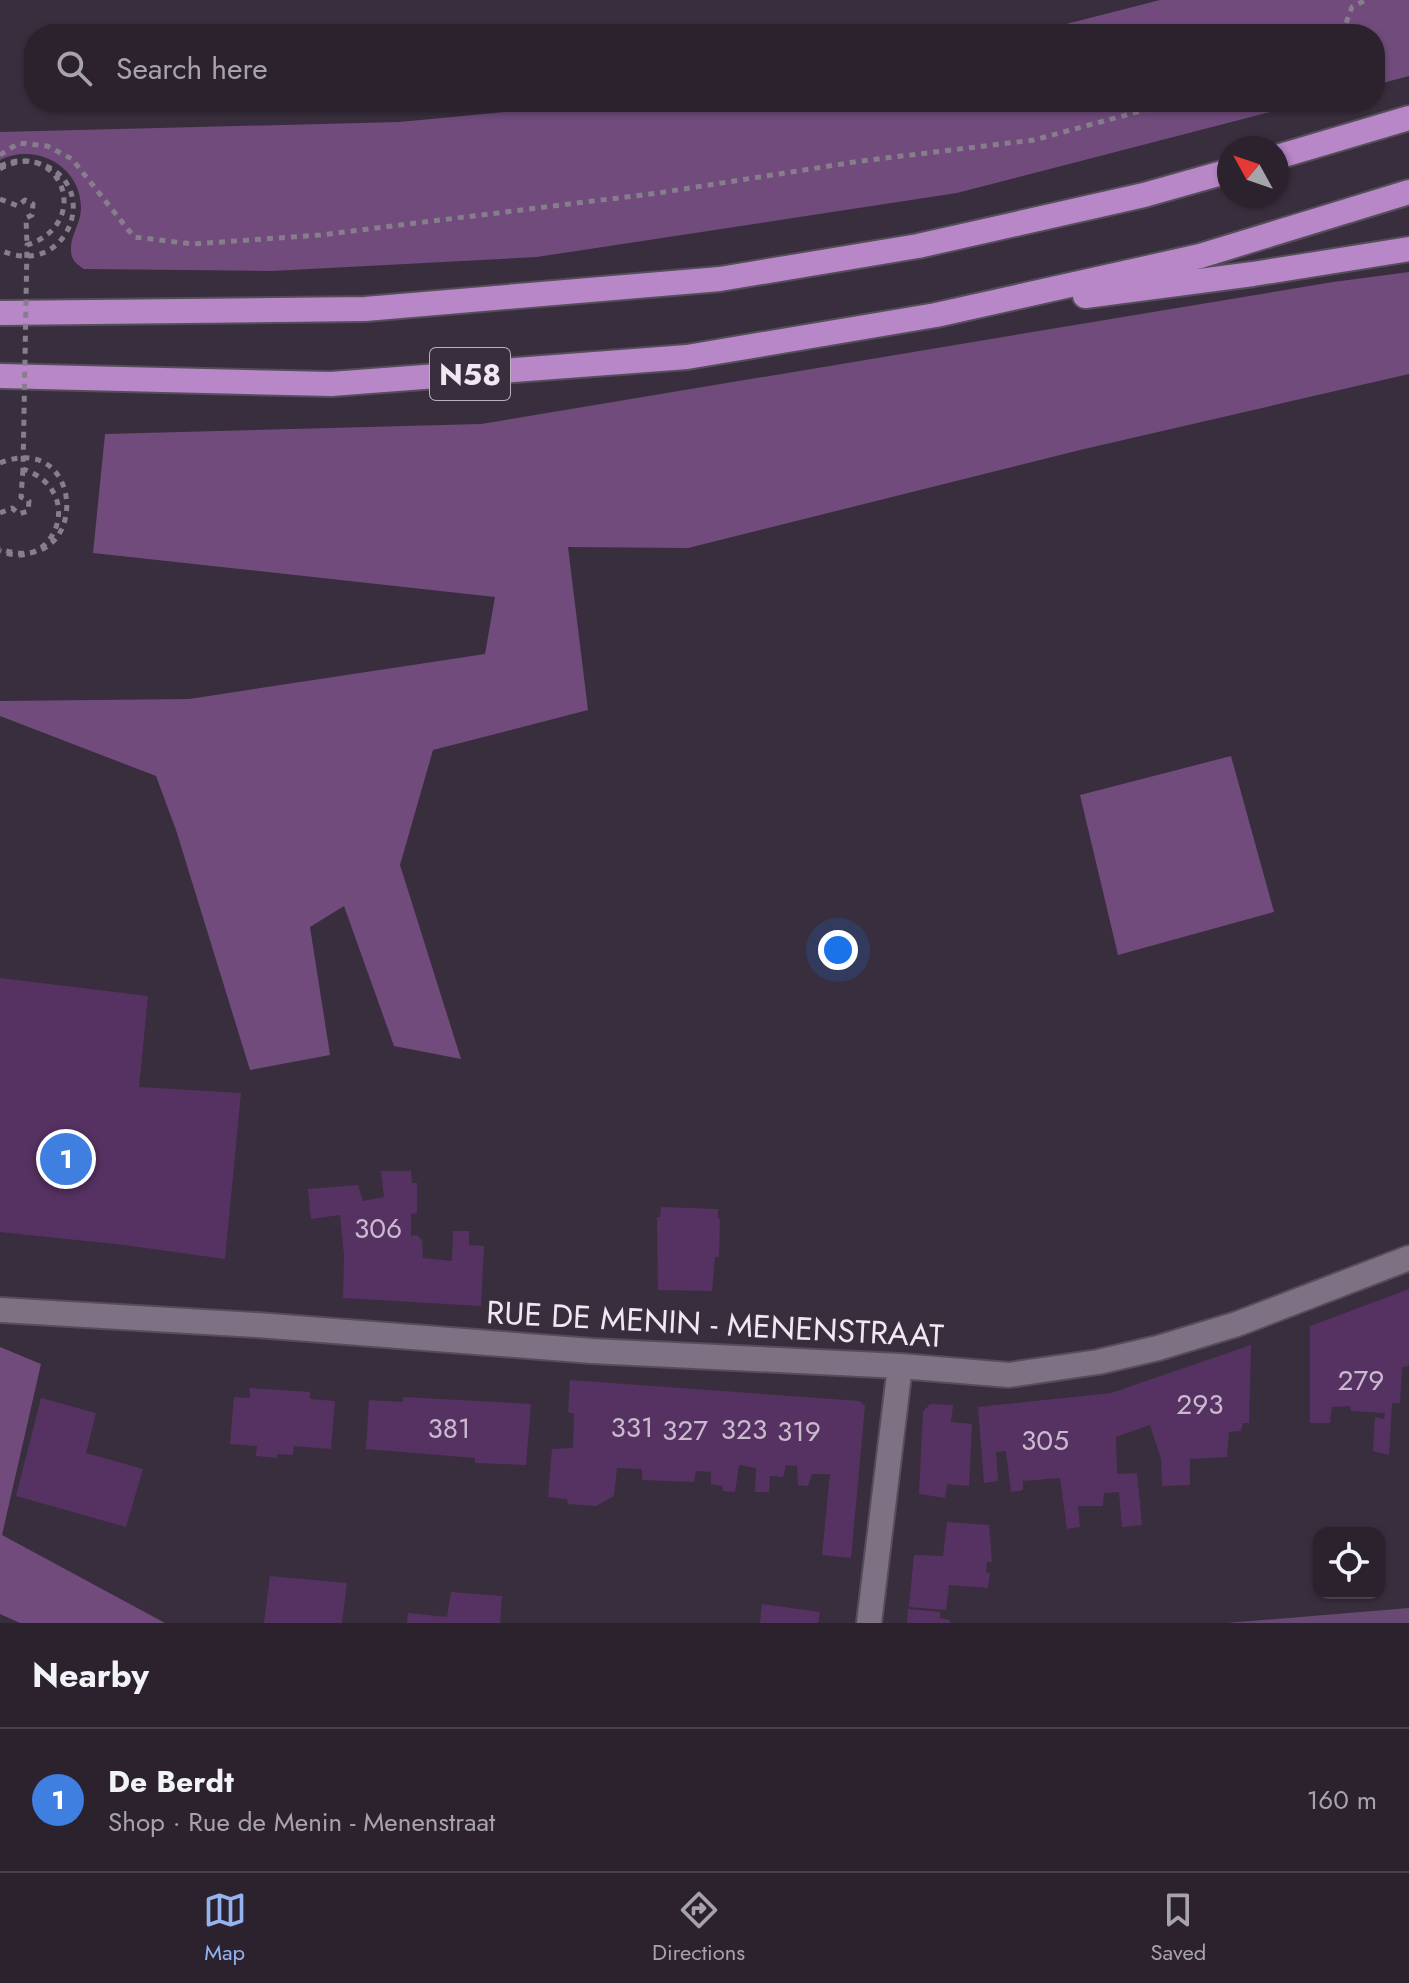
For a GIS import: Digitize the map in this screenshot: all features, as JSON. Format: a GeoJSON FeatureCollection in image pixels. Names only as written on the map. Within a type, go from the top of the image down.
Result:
{"type":"FeatureCollection","features":[{"type":"Feature","properties":{"kind":"highway"},"geometry":{"type":"LineString","coordinates":[[1289,153],[1409,118]]}},
{"type":"Feature","properties":{"kind":"highway","name":"N58"},"geometry":{"type":"LineString","coordinates":[[0,313],[365,309],[720,279],[933,242],[1144,195],[1217,174]]}},
{"type":"Feature","properties":{"kind":"highway","name":"N58"},"geometry":{"type":"LineString","coordinates":[[0,376],[331,384],[687,357],[936,315],[1200,256],[1409,192]]}},
{"type":"Feature","properties":{"kind":"highway"},"geometry":{"type":"LineString","coordinates":[[936,315],[1253,274],[1409,249]]}},
{"type":"Feature","properties":{"kind":"street","name":"RUE DE MENIN - MENENSTRAAT"},"geometry":{"type":"LineString","coordinates":[[0,1310],[257,1325],[592,1351],[900,1366],[1009,1375],[1098,1362],[1158,1348],[1237,1324],[1409,1258]]}},
{"type":"Feature","properties":{"kind":"street"},"geometry":{"type":"LineString","coordinates":[[869,1623],[900,1366]]}},
{"type":"Feature","properties":{"kind":"path"},"geometry":{"type":"LineString","coordinates":[[1346,24],[1352,7],[1366,0]]}},
{"type":"Feature","properties":{"kind":"path"},"geometry":{"type":"LineString","coordinates":[[0,155],[19,143],[47,146],[72,159],[134,237],[193,244],[320,235],[658,193],[861,161],[1034,140],[1137,112]]}},
{"type":"Feature","properties":{"kind":"path"},"geometry":{"type":"LineString","coordinates":[[0,168],[12,161],[35,161],[46,166],[61,184],[64,195],[62,218],[48,236],[27,245]]}},
{"type":"Feature","properties":{"kind":"path"},"geometry":{"type":"LineString","coordinates":[[0,168],[20,161],[45,165],[65,182],[74,206],[68,231],[61,242],[50,250],[25,257],[0,250]]}},
{"type":"Feature","properties":{"kind":"path"},"geometry":{"type":"LineString","coordinates":[[0,199],[18,206],[25,200],[31,202],[34,211],[26,218],[21,497],[29,501],[26,513],[19,514],[12,508],[0,513]]}},
{"type":"Feature","properties":{"kind":"path"},"geometry":{"type":"LineString","coordinates":[[0,463],[22,457],[47,465],[64,484],[68,510],[59,534],[39,550],[13,553],[0,550]]}},
{"type":"Feature","properties":{"kind":"path"},"geometry":{"type":"LineString","coordinates":[[0,550],[17,555],[39,548],[55,532],[60,509],[52,487],[44,479],[23,469]]}},
{"type":"Feature","properties":{"kind":"shaded area"},"geometry":{"type":"Polygon","coordinates":[[[1160,0],[1409,0],[1409,76],[1385,82],[1385,24],[1066,24],[1160,0]]]}},
{"type":"Feature","properties":{"kind":"shaded area"},"geometry":{"type":"Polygon","coordinates":[[[504,112],[1270,112],[957,193],[537,257],[272,271],[84,269],[74,261],[71,253],[81,208],[73,180],[65,170],[41,156],[14,155],[0,160],[0,132],[399,122],[504,112]]]}},
{"type":"Feature","properties":{"kind":"shaded area"},"geometry":{"type":"Polygon","coordinates":[[[1409,272],[1409,374],[1080,450],[688,548],[568,547],[588,710],[433,750],[400,865],[461,1059],[394,1046],[344,906],[310,927],[330,1055],[250,1070],[176,830],[156,776],[0,716],[0,701],[189,699],[485,654],[495,597],[93,553],[105,434],[481,424],[1333,282],[1409,272]]]}},
{"type":"Feature","properties":{"kind":"shaded area"},"geometry":{"type":"Polygon","coordinates":[[[1231,756],[1274,912],[1118,955],[1080,795],[1231,756]]]}},
{"type":"Feature","properties":{"kind":"shaded area"},"geometry":{"type":"Polygon","coordinates":[[[0,1347],[41,1364],[2,1535],[165,1623],[20,1623],[0,1614],[0,1347]]]}},
{"type":"Feature","properties":{"kind":"shaded area"},"geometry":{"type":"Polygon","coordinates":[[[1409,1608],[1409,1623],[1227,1623],[1409,1608]]]}},
{"type":"Feature","properties":{"kind":"building"},"geometry":{"type":"Polygon","coordinates":[[[0,978],[148,996],[139,1087],[241,1093],[225,1259],[0,1232],[0,978]]]}},
{"type":"Feature","properties":{"kind":"building"},"geometry":{"type":"Polygon","coordinates":[[[381,1171],[411,1171],[412,1183],[417,1183],[417,1213],[411,1214],[411,1236],[417,1235],[422,1240],[423,1258],[452,1261],[453,1231],[469,1231],[469,1245],[484,1246],[481,1306],[343,1298],[344,1255],[340,1215],[311,1219],[308,1189],[358,1185],[363,1201],[384,1197],[381,1171]]]}},
{"type":"Feature","properties":{"kind":"building"},"geometry":{"type":"Polygon","coordinates":[[[661,1207],[718,1209],[719,1257],[715,1257],[712,1291],[658,1290],[657,1217],[660,1217],[661,1207]]]}},
{"type":"Feature","properties":{"kind":"building"},"geometry":{"type":"Polygon","coordinates":[[[1409,1289],[1409,1366],[1402,1367],[1400,1403],[1392,1403],[1389,1455],[1373,1451],[1375,1417],[1384,1419],[1385,1413],[1351,1411],[1350,1406],[1332,1407],[1330,1423],[1310,1423],[1310,1326],[1409,1289]]]}},
{"type":"Feature","properties":{"kind":"building"},"geometry":{"type":"Polygon","coordinates":[[[1251,1345],[1249,1423],[1243,1423],[1241,1431],[1229,1432],[1227,1457],[1190,1459],[1190,1485],[1162,1486],[1161,1459],[1150,1425],[1116,1437],[1117,1474],[1137,1473],[1142,1525],[1122,1527],[1119,1492],[1104,1493],[1103,1506],[1078,1506],[1080,1527],[1067,1529],[1060,1478],[1023,1481],[1023,1490],[1011,1492],[1006,1451],[996,1452],[998,1481],[984,1483],[978,1407],[1111,1393],[1251,1345]]]}},
{"type":"Feature","properties":{"kind":"building"},"geometry":{"type":"Polygon","coordinates":[[[570,1380],[860,1401],[865,1406],[851,1558],[822,1555],[830,1474],[812,1474],[808,1486],[798,1485],[797,1466],[786,1465],[783,1477],[770,1476],[769,1492],[755,1492],[756,1468],[739,1465],[735,1492],[723,1491],[722,1486],[711,1484],[711,1472],[696,1471],[694,1482],[642,1480],[642,1469],[617,1468],[614,1496],[596,1506],[568,1504],[567,1499],[548,1497],[552,1449],[573,1448],[574,1414],[568,1412],[570,1380]]]}},
{"type":"Feature","properties":{"kind":"building"},"geometry":{"type":"Polygon","coordinates":[[[250,1388],[310,1392],[310,1399],[335,1401],[331,1449],[294,1446],[293,1455],[277,1454],[277,1458],[256,1456],[257,1446],[230,1444],[234,1397],[250,1398],[250,1388]]]}},
{"type":"Feature","properties":{"kind":"building"},"geometry":{"type":"Polygon","coordinates":[[[403,1397],[531,1404],[526,1465],[475,1463],[475,1458],[366,1449],[369,1400],[403,1402],[403,1397]]]}},
{"type":"Feature","properties":{"kind":"building"},"geometry":{"type":"Polygon","coordinates":[[[41,1398],[96,1413],[86,1453],[143,1469],[126,1527],[16,1496],[41,1398]]]}},
{"type":"Feature","properties":{"kind":"building"},"geometry":{"type":"Polygon","coordinates":[[[930,1404],[953,1405],[951,1422],[972,1424],[969,1486],[947,1484],[945,1498],[919,1494],[923,1412],[930,1404]]]}},
{"type":"Feature","properties":{"kind":"building"},"geometry":{"type":"Polygon","coordinates":[[[947,1522],[989,1525],[992,1562],[987,1562],[986,1572],[990,1573],[988,1588],[949,1585],[946,1610],[909,1607],[914,1555],[943,1556],[947,1522]]]}},
{"type":"Feature","properties":{"kind":"building"},"geometry":{"type":"Polygon","coordinates":[[[270,1576],[347,1583],[342,1623],[264,1623],[270,1576]]]}},
{"type":"Feature","properties":{"kind":"building"},"geometry":{"type":"Polygon","coordinates":[[[451,1592],[502,1596],[500,1623],[407,1623],[408,1613],[447,1617],[451,1592]]]}},
{"type":"Feature","properties":{"kind":"building"},"geometry":{"type":"Polygon","coordinates":[[[762,1604],[820,1612],[818,1623],[760,1623],[762,1604]]]}},
{"type":"Feature","properties":{"kind":"building"},"geometry":{"type":"Polygon","coordinates":[[[908,1609],[940,1612],[940,1618],[950,1620],[950,1623],[907,1623],[908,1609]]]}},
{"type":"Feature","properties":{"kind":"place","name":"De Berdt"},"geometry":{"type":"Point","coordinates":[66,1159]}}]}
